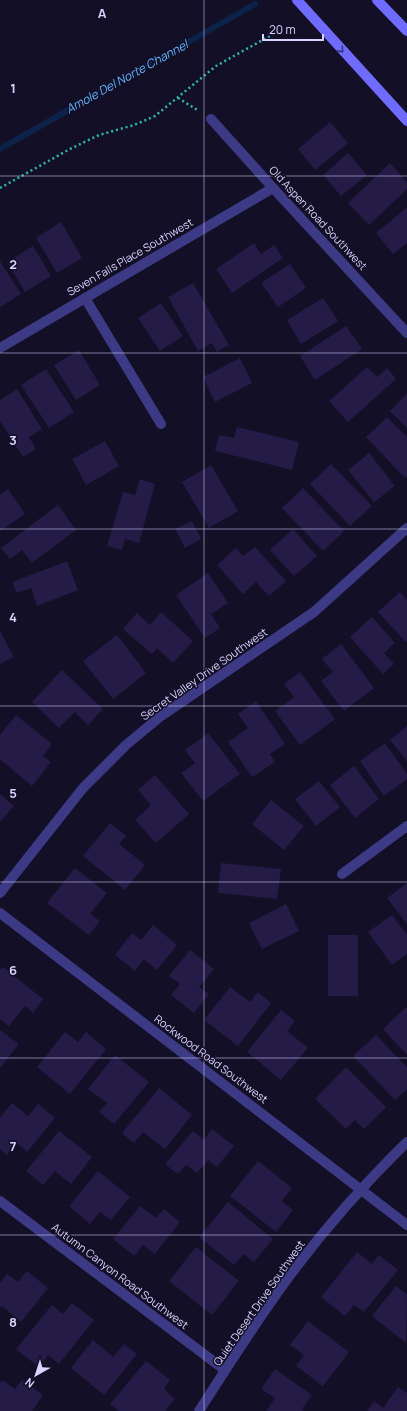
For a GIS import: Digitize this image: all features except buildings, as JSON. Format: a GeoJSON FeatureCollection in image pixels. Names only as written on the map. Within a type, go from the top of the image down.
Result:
{"type":"FeatureCollection","features":[{"type":"Feature","properties":{"kind":"main road"},"geometry":{"type":"LineString","coordinates":[[297,0],[407,121]]}},
{"type":"Feature","properties":{"kind":"main road"},"geometry":{"type":"LineString","coordinates":[[377,0],[407,31]]}},
{"type":"Feature","properties":{"kind":"street","name":"Old Aspen Road Southwest"},"geometry":{"type":"LineString","coordinates":[[211,119],[272,188],[407,333]]}},
{"type":"Feature","properties":{"kind":"street","name":"Seven Falls Place Southwest"},"geometry":{"type":"LineString","coordinates":[[0,348],[272,188]]}},
{"type":"Feature","properties":{"kind":"street"},"geometry":{"type":"LineString","coordinates":[[85,298],[161,424]]}},
{"type":"Feature","properties":{"kind":"street","name":"Secret Valley Drive Southwest"},"geometry":{"type":"LineString","coordinates":[[0,893],[83,788],[126,745],[161,716],[314,612],[407,528]]}},
{"type":"Feature","properties":{"kind":"street"},"geometry":{"type":"LineString","coordinates":[[342,874],[407,826]]}},
{"type":"Feature","properties":{"kind":"street","name":"Rockwood Road Southwest"},"geometry":{"type":"LineString","coordinates":[[0,913],[407,1225]]}},
{"type":"Feature","properties":{"kind":"street","name":"Quiet Desert Drive Southwest"},"geometry":{"type":"LineString","coordinates":[[199,1411],[290,1275],[343,1209],[407,1142]]}},
{"type":"Feature","properties":{"kind":"street","name":"Autumn Canyon Road Southwest"},"geometry":{"type":"LineString","coordinates":[[0,1201],[225,1370]]}},
{"type":"Feature","properties":{"kind":"path"},"geometry":{"type":"LineString","coordinates":[[0,188],[70,149],[99,135],[134,125],[155,116],[216,66],[286,27]]}},
{"type":"Feature","properties":{"kind":"path"},"geometry":{"type":"LineString","coordinates":[[178,98],[211,119]]}},
{"type":"Feature","properties":{"kind":"waterway","name":"Amole Del Norte Channel"},"geometry":{"type":"LineString","coordinates":[[0,149],[255,4]]}}]}
